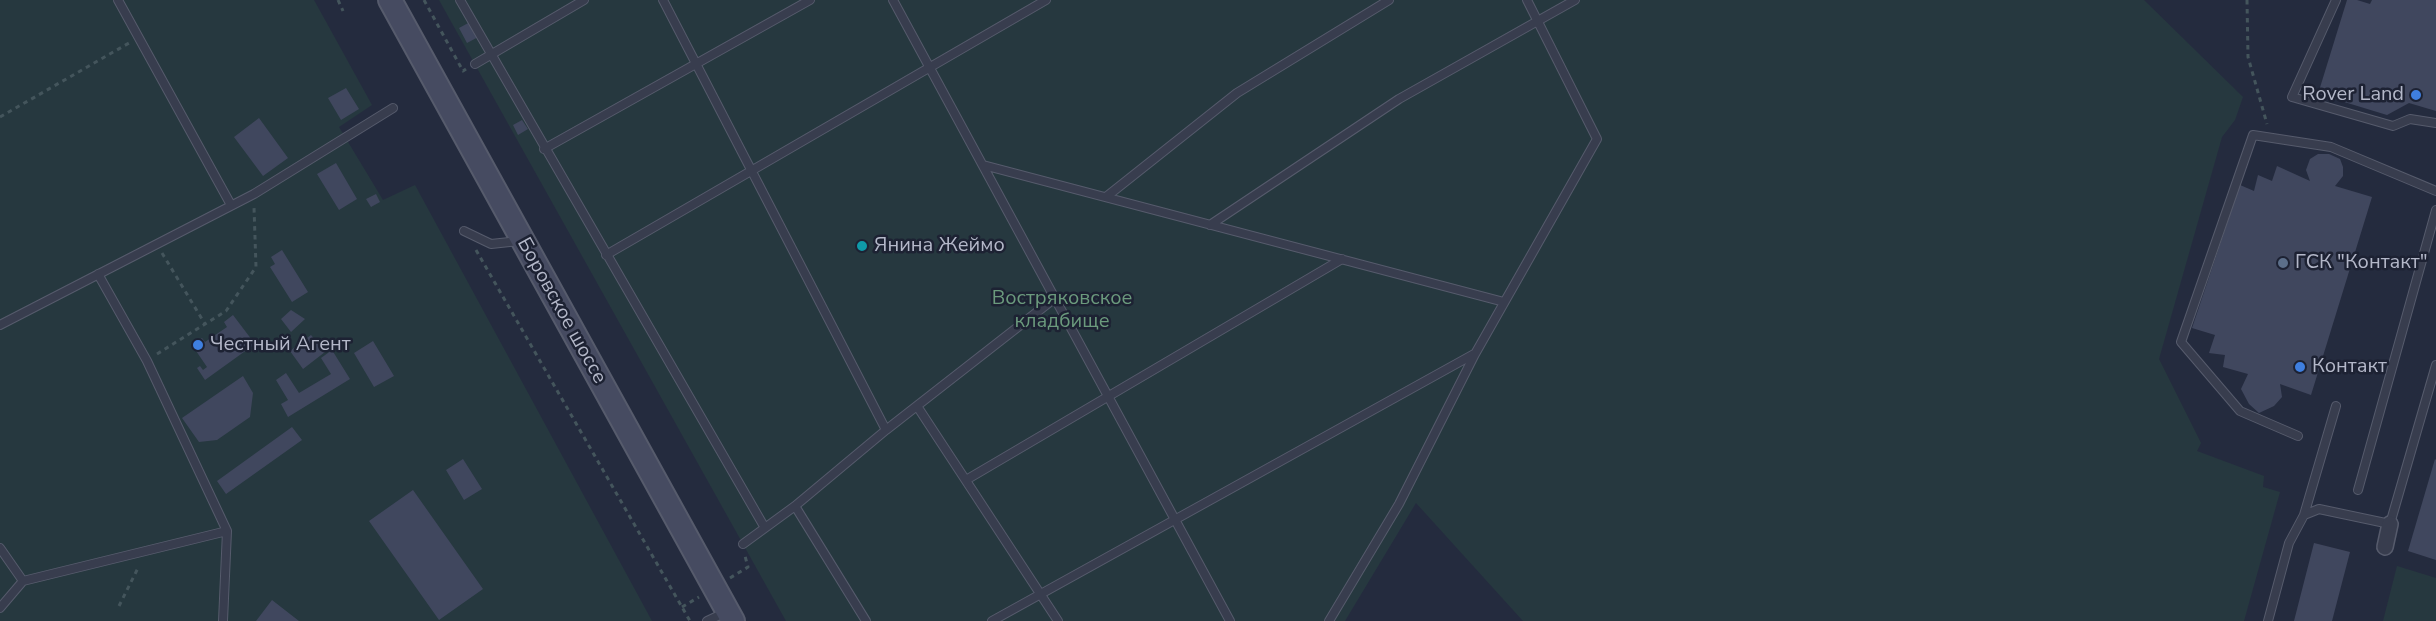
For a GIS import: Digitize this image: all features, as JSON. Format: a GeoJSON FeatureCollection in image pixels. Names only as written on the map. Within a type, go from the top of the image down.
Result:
{"type":"FeatureCollection","features":[{"type":"Feature","properties":{"kind":"street","name":"Боровское шоссе"},"geometry":{"type":"LineString","coordinates":[[390,0],[523,241],[722,618]]}},
{"type":"Feature","properties":{"kind":"street"},"geometry":{"type":"LineString","coordinates":[[2385,547],[2390,524]]}},
{"type":"Feature","properties":{"kind":"lane"},"geometry":{"type":"LineString","coordinates":[[118,0],[231,205]]}},
{"type":"Feature","properties":{"kind":"lane"},"geometry":{"type":"LineString","coordinates":[[460,0],[765,528]]}},
{"type":"Feature","properties":{"kind":"lane"},"geometry":{"type":"LineString","coordinates":[[475,64],[584,0]]}},
{"type":"Feature","properties":{"kind":"lane"},"geometry":{"type":"LineString","coordinates":[[663,0],[886,430]]}},
{"type":"Feature","properties":{"kind":"lane"},"geometry":{"type":"LineString","coordinates":[[544,149],[810,0]]}},
{"type":"Feature","properties":{"kind":"lane"},"geometry":{"type":"LineString","coordinates":[[893,0],[1230,621]]}},
{"type":"Feature","properties":{"kind":"lane"},"geometry":{"type":"LineString","coordinates":[[606,255],[1046,0]]}},
{"type":"Feature","properties":{"kind":"lane"},"geometry":{"type":"LineString","coordinates":[[1106,197],[1238,93],[1389,0]]}},
{"type":"Feature","properties":{"kind":"lane"},"geometry":{"type":"LineString","coordinates":[[1329,621],[1399,504],[1475,354],[1597,139],[1527,0]]}},
{"type":"Feature","properties":{"kind":"lane"},"geometry":{"type":"LineString","coordinates":[[1210,225],[1399,99],[1575,0]]}},
{"type":"Feature","properties":{"kind":"lane"},"geometry":{"type":"LineString","coordinates":[[2336,0],[2292,97],[2393,126],[2410,119],[2436,123]]}},
{"type":"Feature","properties":{"kind":"lane"},"geometry":{"type":"LineString","coordinates":[[0,325],[254,194],[393,108]]}},
{"type":"Feature","properties":{"kind":"lane"},"geometry":{"type":"LineString","coordinates":[[2298,436],[2240,411],[2181,342],[2253,135],[2331,147],[2436,191]]}},
{"type":"Feature","properties":{"kind":"lane"},"geometry":{"type":"LineString","coordinates":[[983,165],[1504,302]]}},
{"type":"Feature","properties":{"kind":"lane"},"geometry":{"type":"LineString","coordinates":[[2358,490],[2436,210]]}},
{"type":"Feature","properties":{"kind":"lane"},"geometry":{"type":"LineString","coordinates":[[464,231],[491,244],[523,241]]}},
{"type":"Feature","properties":{"kind":"lane"},"geometry":{"type":"LineString","coordinates":[[966,480],[1342,259]]}},
{"type":"Feature","properties":{"kind":"lane"},"geometry":{"type":"LineString","coordinates":[[98,274],[147,361],[227,531],[222,621]]}},
{"type":"Feature","properties":{"kind":"lane"},"geometry":{"type":"LineString","coordinates":[[743,544],[795,506],[886,430],[1055,298]]}},
{"type":"Feature","properties":{"kind":"lane"},"geometry":{"type":"LineString","coordinates":[[992,621],[1475,354]]}},
{"type":"Feature","properties":{"kind":"lane"},"geometry":{"type":"LineString","coordinates":[[2304,515],[2319,509],[2390,524],[2436,365]]}},
{"type":"Feature","properties":{"kind":"lane"},"geometry":{"type":"LineString","coordinates":[[917,406],[1058,621]]}},
{"type":"Feature","properties":{"kind":"lane"},"geometry":{"type":"LineString","coordinates":[[2268,621],[2289,543],[2304,515],[2336,406]]}},
{"type":"Feature","properties":{"kind":"lane"},"geometry":{"type":"LineString","coordinates":[[795,506],[866,621]]}},
{"type":"Feature","properties":{"kind":"lane"},"geometry":{"type":"LineString","coordinates":[[0,608],[23,581],[227,531]]}},
{"type":"Feature","properties":{"kind":"lane"},"geometry":{"type":"LineString","coordinates":[[0,548],[23,581]]}},
{"type":"Feature","properties":{"kind":"path"},"geometry":{"type":"LineString","coordinates":[[338,0],[344,11]]}},
{"type":"Feature","properties":{"kind":"path"},"geometry":{"type":"LineString","coordinates":[[424,0],[463,71]]}},
{"type":"Feature","properties":{"kind":"path"},"geometry":{"type":"LineString","coordinates":[[2247,0],[2248,57],[2269,136]]}},
{"type":"Feature","properties":{"kind":"path"},"geometry":{"type":"LineString","coordinates":[[0,117],[139,38]]}},
{"type":"Feature","properties":{"kind":"path"},"geometry":{"type":"LineString","coordinates":[[147,361],[226,311],[256,267],[254,194]]}},
{"type":"Feature","properties":{"kind":"path"},"geometry":{"type":"LineString","coordinates":[[464,231],[690,621]]}},
{"type":"Feature","properties":{"kind":"path"},"geometry":{"type":"LineString","coordinates":[[156,244],[205,324]]}},
{"type":"Feature","properties":{"kind":"path"},"geometry":{"type":"LineString","coordinates":[[119,606],[147,551]]}},
{"type":"Feature","properties":{"kind":"green space"},"geometry":{"type":"Polygon","coordinates":[[[0,0],[314,0],[372,105],[339,127],[383,200],[415,185],[652,621],[0,621],[0,0]]]}},
{"type":"Feature","properties":{"kind":"green space","name":"Востряковское кладбище"},"geometry":{"type":"Polygon","coordinates":[[[439,0],[2144,0],[2243,97],[2235,120],[2222,137],[2159,359],[2201,443],[2197,451],[2264,476],[2263,487],[2280,492],[2244,621],[1523,621],[1416,503],[1345,621],[786,621],[439,0]]]}},
{"type":"Feature","properties":{"kind":"green space"},"geometry":{"type":"Polygon","coordinates":[[[2397,566],[2436,578],[2436,621],[2383,621],[2397,566]]]}},
{"type":"Feature","properties":{"kind":"building"},"geometry":{"type":"Polygon","coordinates":[[[2347,0],[2370,4],[2372,0],[2436,0],[2436,111],[2409,103],[2387,115],[2318,94],[2347,0]]]}},
{"type":"Feature","properties":{"kind":"building"},"geometry":{"type":"Polygon","coordinates":[[[472,21],[480,36],[467,43],[459,28],[472,21]]]}},
{"type":"Feature","properties":{"kind":"building"},"geometry":{"type":"Polygon","coordinates":[[[346,88],[359,109],[341,120],[328,98],[346,88]]]}},
{"type":"Feature","properties":{"kind":"building"},"geometry":{"type":"Polygon","coordinates":[[[259,118],[288,158],[263,176],[234,137],[259,118]]]}},
{"type":"Feature","properties":{"kind":"building"},"geometry":{"type":"Polygon","coordinates":[[[522,120],[528,129],[518,135],[513,125],[522,120]]]}},
{"type":"Feature","properties":{"kind":"building","name":"ГСК \"Контакт\""},"geometry":{"type":"Polygon","coordinates":[[[2318,154],[2329,154],[2340,159],[2343,176],[2335,186],[2372,197],[2311,395],[2280,384],[2282,397],[2274,406],[2259,413],[2249,404],[2241,389],[2248,374],[2223,367],[2225,355],[2209,353],[2215,335],[2192,328],[2240,185],[2254,191],[2258,175],[2272,181],[2277,166],[2310,181],[2306,170],[2310,159],[2318,154]]]}},
{"type":"Feature","properties":{"kind":"building"},"geometry":{"type":"Polygon","coordinates":[[[336,163],[357,199],[339,210],[317,174],[336,163]]]}},
{"type":"Feature","properties":{"kind":"building"},"geometry":{"type":"Polygon","coordinates":[[[376,194],[380,202],[371,207],[366,199],[376,194]]]}},
{"type":"Feature","properties":{"kind":"building"},"geometry":{"type":"Polygon","coordinates":[[[282,250],[308,292],[292,302],[270,267],[275,264],[271,257],[282,250]]]}},
{"type":"Feature","properties":{"kind":"building"},"geometry":{"type":"Polygon","coordinates":[[[291,310],[305,319],[291,332],[281,319],[291,310]]]}},
{"type":"Feature","properties":{"kind":"building"},"geometry":{"type":"Polygon","coordinates":[[[233,315],[255,344],[205,380],[197,368],[200,366],[203,370],[207,367],[192,345],[202,338],[205,342],[227,327],[224,322],[233,315]]]}},
{"type":"Feature","properties":{"kind":"building"},"geometry":{"type":"Polygon","coordinates":[[[311,335],[325,352],[303,369],[290,351],[311,335]]]}},
{"type":"Feature","properties":{"kind":"building"},"geometry":{"type":"Polygon","coordinates":[[[373,341],[394,376],[374,387],[354,353],[373,341]]]}},
{"type":"Feature","properties":{"kind":"building"},"geometry":{"type":"Polygon","coordinates":[[[332,350],[350,379],[288,417],[281,404],[288,400],[276,380],[286,373],[299,393],[331,374],[321,358],[332,350]]]}},
{"type":"Feature","properties":{"kind":"building"},"geometry":{"type":"Polygon","coordinates":[[[243,376],[253,393],[250,417],[217,440],[199,442],[182,418],[243,376]]]}},
{"type":"Feature","properties":{"kind":"building"},"geometry":{"type":"Polygon","coordinates":[[[292,427],[302,440],[226,494],[217,481],[292,427]]]}},
{"type":"Feature","properties":{"kind":"building"},"geometry":{"type":"Polygon","coordinates":[[[463,459],[482,489],[464,500],[446,470],[463,459]]]}},
{"type":"Feature","properties":{"kind":"building"},"geometry":{"type":"Polygon","coordinates":[[[2436,460],[2436,560],[2408,551],[2436,460]]]}},
{"type":"Feature","properties":{"kind":"building"},"geometry":{"type":"Polygon","coordinates":[[[413,490],[483,589],[439,620],[369,521],[413,490]]]}},
{"type":"Feature","properties":{"kind":"building"},"geometry":{"type":"Polygon","coordinates":[[[2314,543],[2350,552],[2332,621],[2294,621],[2314,543]]]}},
{"type":"Feature","properties":{"kind":"building"},"geometry":{"type":"Polygon","coordinates":[[[272,600],[299,621],[256,621],[272,600]]]}},
{"type":"Feature","properties":{"kind":"place","name":"Rover Land"},"geometry":{"type":"Point","coordinates":[2416,95]}},
{"type":"Feature","properties":{"kind":"place","name":"Янина Жеймо"},"geometry":{"type":"Point","coordinates":[862,246]}},
{"type":"Feature","properties":{"kind":"place","name":"ГСК \"Контакт\""},"geometry":{"type":"Point","coordinates":[2283,263]}},
{"type":"Feature","properties":{"kind":"place","name":"Честный Агент"},"geometry":{"type":"Point","coordinates":[198,345]}},
{"type":"Feature","properties":{"kind":"place","name":"Контакт"},"geometry":{"type":"Point","coordinates":[2300,367]}}]}
